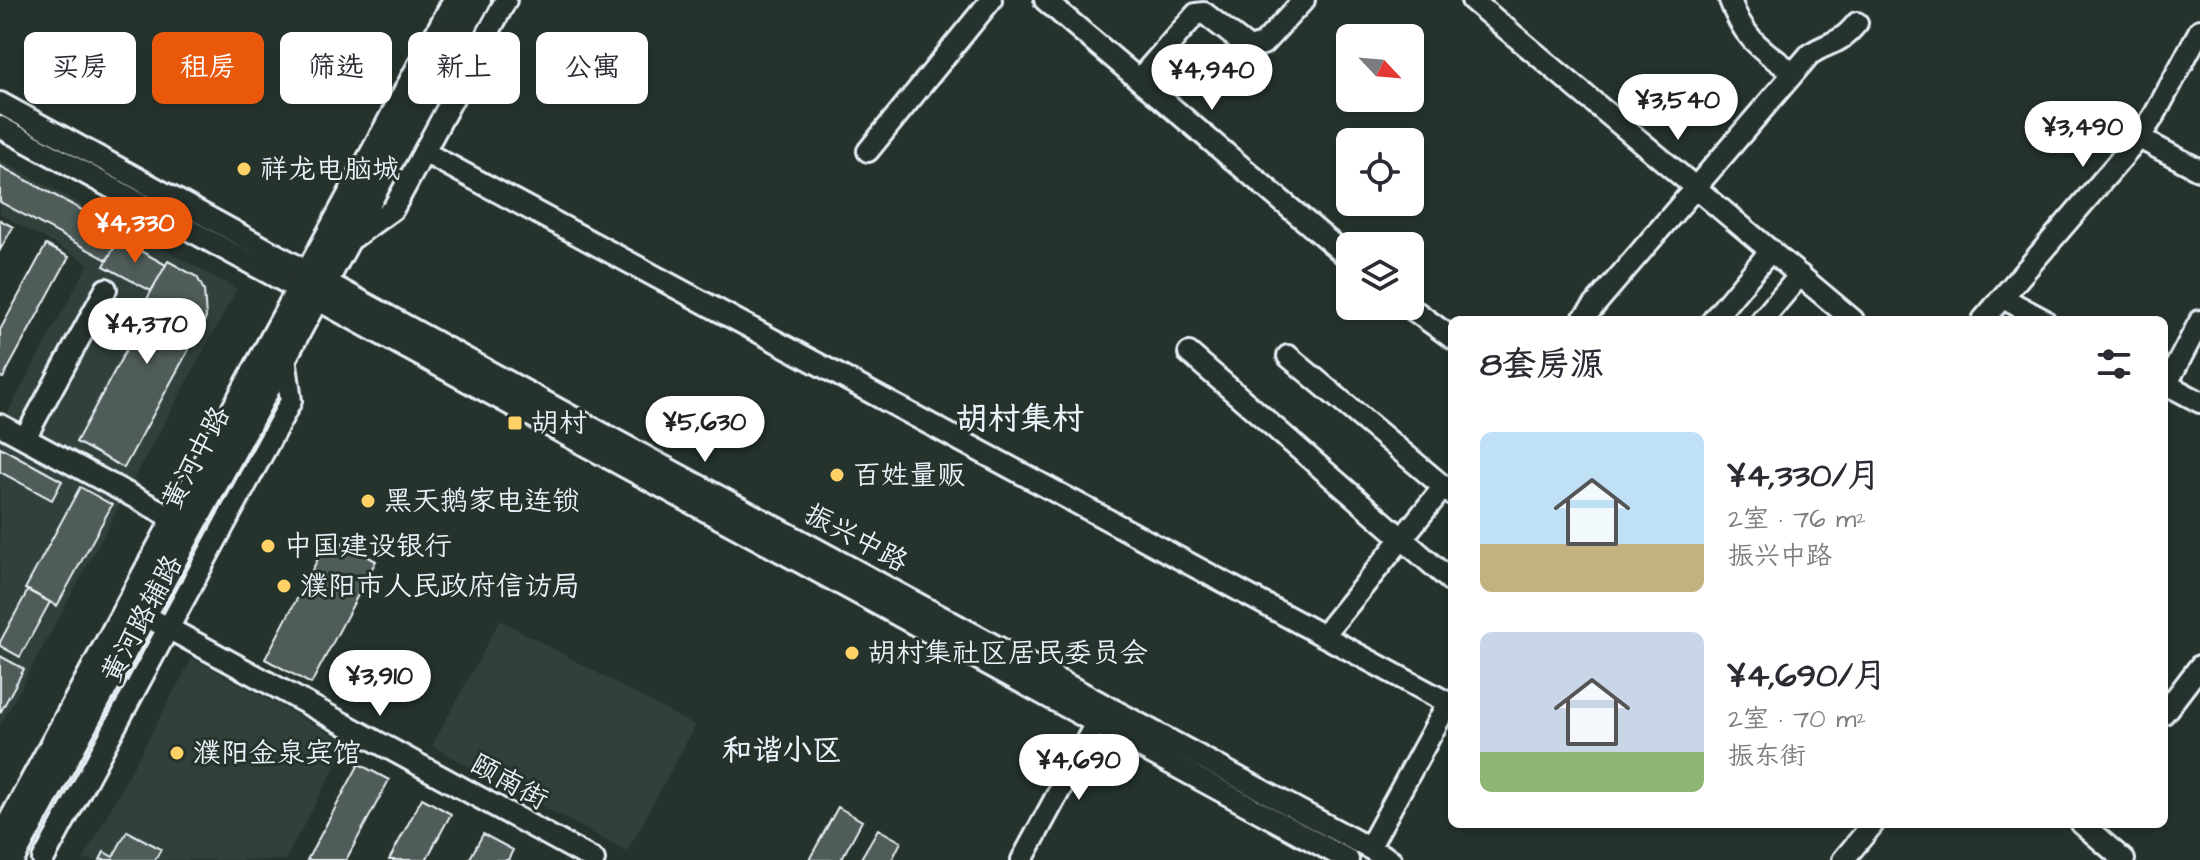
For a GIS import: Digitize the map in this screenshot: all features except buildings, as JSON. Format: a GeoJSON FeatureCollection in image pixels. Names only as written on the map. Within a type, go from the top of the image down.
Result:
{"type":"FeatureCollection","features":[{"type":"Feature","properties":{"kind":"main road","name":"黄河中路"},"geometry":{"type":"LineString","coordinates":[[0,842],[175,519],[312,286],[456,0]]}},
{"type":"Feature","properties":{"kind":"main road","name":"黄河中路"},"geometry":{"type":"LineString","coordinates":[[11,860],[285,357],[312,286],[346,243],[478,0]]}},
{"type":"Feature","properties":{"kind":"street"},"geometry":{"type":"LineString","coordinates":[[346,243],[393,209],[506,0]]}},
{"type":"Feature","properties":{"kind":"street"},"geometry":{"type":"LineString","coordinates":[[868,151],[991,0]]}},
{"type":"Feature","properties":{"kind":"street"},"geometry":{"type":"LineString","coordinates":[[1045,0],[1336,247]]}},
{"type":"Feature","properties":{"kind":"street"},"geometry":{"type":"LineString","coordinates":[[1140,78],[1196,14],[1204,13],[1249,48],[1263,44],[1304,0]]}},
{"type":"Feature","properties":{"kind":"street"},"geometry":{"type":"LineString","coordinates":[[1472,0],[1848,316]]}},
{"type":"Feature","properties":{"kind":"street"},"geometry":{"type":"LineString","coordinates":[[1730,0],[1736,19],[1750,40],[1793,73]]}},
{"type":"Feature","properties":{"kind":"street"},"geometry":{"type":"LineString","coordinates":[[1585,316],[1810,54],[1824,45],[1844,39],[1857,23]]}},
{"type":"Feature","properties":{"kind":"street"},"geometry":{"type":"LineString","coordinates":[[1987,316],[2139,138],[2200,30]]}},
{"type":"Feature","properties":{"kind":"street","name":"振兴中路"},"geometry":{"type":"LineString","coordinates":[[0,103],[312,286],[1348,860]]}},
{"type":"Feature","properties":{"kind":"street","name":"振兴中路"},"geometry":{"type":"LineString","coordinates":[[0,127],[312,286],[1391,860]]}},
{"type":"Feature","properties":{"kind":"street"},"geometry":{"type":"LineString","coordinates":[[2139,138],[2200,170]]}},
{"type":"Feature","properties":{"kind":"street"},"geometry":{"type":"LineString","coordinates":[[424,152],[1448,703]]}},
{"type":"Feature","properties":{"kind":"street"},"geometry":{"type":"LineString","coordinates":[[1716,316],[1771,250]]}},
{"type":"Feature","properties":{"kind":"street"},"geometry":{"type":"LineString","coordinates":[[1765,316],[1800,275]]}},
{"type":"Feature","properties":{"kind":"street"},"geometry":{"type":"LineString","coordinates":[[25,438],[106,289]]}},
{"type":"Feature","properties":{"kind":"street"},"geometry":{"type":"LineString","coordinates":[[2003,298],[2037,316]]}},
{"type":"Feature","properties":{"kind":"street"},"geometry":{"type":"LineString","coordinates":[[1424,318],[1448,335]]}},
{"type":"Feature","properties":{"kind":"street"},"geometry":{"type":"LineString","coordinates":[[2168,380],[2200,321]]}},
{"type":"Feature","properties":{"kind":"street"},"geometry":{"type":"LineString","coordinates":[[1189,353],[1448,579]]}},
{"type":"Feature","properties":{"kind":"street"},"geometry":{"type":"LineString","coordinates":[[1288,356],[1448,488]]}},
{"type":"Feature","properties":{"kind":"street","name":"黄河路辅路"},"geometry":{"type":"LineString","coordinates":[[43,860],[291,401],[285,357]]}},
{"type":"Feature","properties":{"kind":"street"},"geometry":{"type":"LineString","coordinates":[[2168,386],[2200,402]]}},
{"type":"Feature","properties":{"kind":"street"},"geometry":{"type":"LineString","coordinates":[[0,425],[175,519]]}},
{"type":"Feature","properties":{"kind":"street"},"geometry":{"type":"LineString","coordinates":[[1323,636],[1438,494],[1448,491]]}},
{"type":"Feature","properties":{"kind":"street","name":"颐南街"},"geometry":{"type":"LineString","coordinates":[[144,615],[594,860]]}},
{"type":"Feature","properties":{"kind":"street"},"geometry":{"type":"LineString","coordinates":[[2168,708],[2200,666]]}},
{"type":"Feature","properties":{"kind":"street"},"geometry":{"type":"LineString","coordinates":[[1369,848],[1448,708]]}},
{"type":"Feature","properties":{"kind":"street"},"geometry":{"type":"LineString","coordinates":[[1022,860],[1096,723]]}},
{"type":"Feature","properties":{"kind":"street"},"geometry":{"type":"LineString","coordinates":[[1843,860],[1870,828]]}},
{"type":"Feature","properties":{"kind":"street"},"geometry":{"type":"LineString","coordinates":[[2086,828],[2121,859]]}},
{"type":"Feature","properties":{"kind":"shaded area"},"geometry":{"type":"Polygon","coordinates":[[[0,160],[237,289],[0,726],[0,427],[89,263],[0,214],[0,160]]]}},
{"type":"Feature","properties":{"kind":"shaded area"},"geometry":{"type":"Polygon","coordinates":[[[500,620],[695,726],[627,852],[432,746],[500,620]]]}},
{"type":"Feature","properties":{"kind":"shaded area"},"geometry":{"type":"Polygon","coordinates":[[[192,658],[348,743],[285,860],[83,860],[192,658]]]}},
{"type":"Feature","properties":{"kind":"place","name":"祥龙电脑城"},"geometry":{"type":"Point","coordinates":[244,169]}},
{"type":"Feature","properties":{"kind":"place","name":"胡村"},"geometry":{"type":"Point","coordinates":[515,423]}},
{"type":"Feature","properties":{"kind":"place","name":"百姓量贩"},"geometry":{"type":"Point","coordinates":[837,475]}},
{"type":"Feature","properties":{"kind":"place","name":"黑天鹅家电连锁"},"geometry":{"type":"Point","coordinates":[368,501]}},
{"type":"Feature","properties":{"kind":"place","name":"中国建设银行"},"geometry":{"type":"Point","coordinates":[268,546]}},
{"type":"Feature","properties":{"kind":"place","name":"濮阳市人民政府信访局"},"geometry":{"type":"Point","coordinates":[284,586]}},
{"type":"Feature","properties":{"kind":"place","name":"胡村集社区居民委员会"},"geometry":{"type":"Point","coordinates":[852,653]}},
{"type":"Feature","properties":{"kind":"place","name":"濮阳金泉宾馆"},"geometry":{"type":"Point","coordinates":[177,753]}},
{"type":"Feature","properties":{"kind":"district","name":"胡村集村"},"geometry":{"type":"Point","coordinates":[1020,419]}},
{"type":"Feature","properties":{"kind":"district","name":"和谐小区"},"geometry":{"type":"Point","coordinates":[782,751]}}]}
